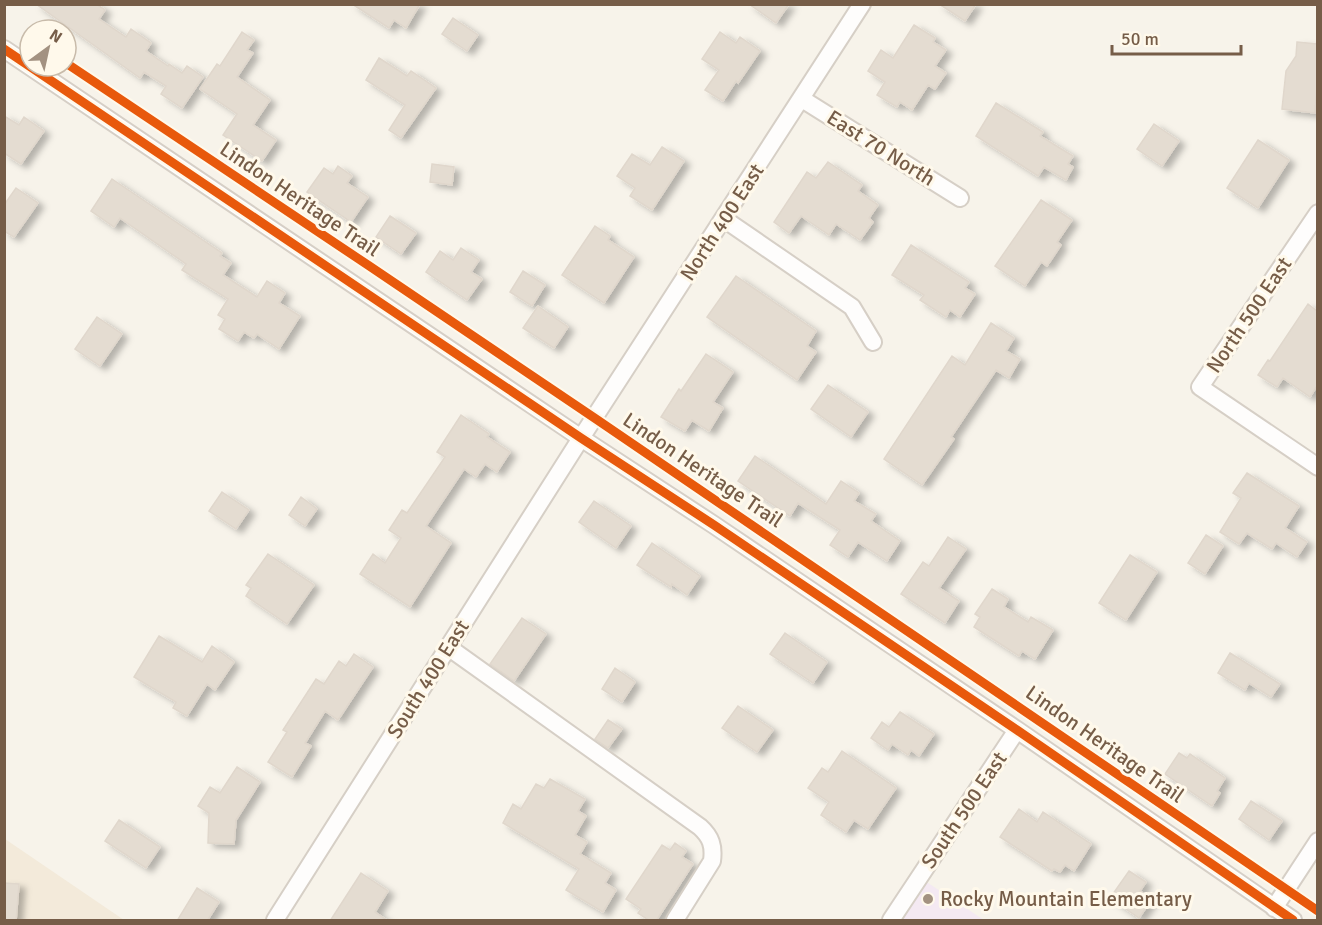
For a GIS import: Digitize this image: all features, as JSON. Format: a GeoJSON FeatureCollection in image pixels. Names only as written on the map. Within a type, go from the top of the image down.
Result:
{"type":"FeatureCollection","features":[{"type":"Feature","properties":{"kind":"street","name":"North 400 East"},"geometry":{"type":"LineString","coordinates":[[581,438],[862,4]]}},
{"type":"Feature","properties":{"kind":"street"},"geometry":{"type":"LineString","coordinates":[[4,50],[714,525],[1017,730],[1293,921]]}},
{"type":"Feature","properties":{"kind":"street","name":"East 70 North"},"geometry":{"type":"LineString","coordinates":[[802,99],[960,198]]}},
{"type":"Feature","properties":{"kind":"street","name":"North 500 East"},"geometry":{"type":"LineString","coordinates":[[1317,213],[1200,387],[1317,467]]}},
{"type":"Feature","properties":{"kind":"street"},"geometry":{"type":"LineString","coordinates":[[724,219],[852,307],[873,342]]}},
{"type":"Feature","properties":{"kind":"street","name":"South 400 East"},"geometry":{"type":"LineString","coordinates":[[275,921],[581,438]]}},
{"type":"Feature","properties":{"kind":"street"},"geometry":{"type":"LineString","coordinates":[[448,647],[700,826],[708,834],[713,852],[712,861],[675,921]]}},
{"type":"Feature","properties":{"kind":"street","name":"South 500 East"},"geometry":{"type":"LineString","coordinates":[[891,921],[1017,730]]}},
{"type":"Feature","properties":{"kind":"street"},"geometry":{"type":"LineString","coordinates":[[1274,908],[1317,841]]}},
{"type":"Feature","properties":{"kind":"shaded area"},"geometry":{"type":"Polygon","coordinates":[[[5,839],[124,920],[5,920],[5,839]]]}},
{"type":"Feature","properties":{"kind":"shaded area","name":"Rocky Mountain Elementary"},"geometry":{"type":"Polygon","coordinates":[[[919,877],[984,920],[892,920],[919,877]]]}},
{"type":"Feature","properties":{"kind":"building"},"geometry":{"type":"Polygon","coordinates":[[[36,4],[96,4],[105,10],[99,19],[126,37],[131,29],[151,43],[146,51],[168,66],[169,64],[182,73],[187,66],[203,77],[182,108],[161,94],[166,86],[144,72],[140,78],[78,34],[78,18],[56,18],[36,4]]]}},
{"type":"Feature","properties":{"kind":"building"},"geometry":{"type":"Polygon","coordinates":[[[352,4],[420,4],[406,28],[394,20],[389,28],[352,4]]]}},
{"type":"Feature","properties":{"kind":"building"},"geometry":{"type":"Polygon","coordinates":[[[749,4],[789,4],[776,23],[749,4]]]}},
{"type":"Feature","properties":{"kind":"building"},"geometry":{"type":"Polygon","coordinates":[[[939,4],[976,4],[965,21],[939,4]]]}},
{"type":"Feature","properties":{"kind":"building"},"geometry":{"type":"Polygon","coordinates":[[[453,18],[478,35],[467,51],[442,34],[453,18]]]}},
{"type":"Feature","properties":{"kind":"building"},"geometry":{"type":"Polygon","coordinates":[[[914,25],[935,38],[933,42],[946,50],[935,66],[946,73],[935,89],[928,85],[912,110],[900,102],[897,107],[877,95],[885,82],[868,71],[881,50],[893,58],[914,25]]]}},
{"type":"Feature","properties":{"kind":"building"},"geometry":{"type":"Polygon","coordinates":[[[242,32],[254,40],[247,50],[253,53],[237,77],[270,100],[253,125],[276,140],[262,161],[223,135],[237,114],[200,89],[217,64],[220,66],[242,32]]]}},
{"type":"Feature","properties":{"kind":"building"},"geometry":{"type":"Polygon","coordinates":[[[720,32],[736,43],[740,37],[760,51],[723,101],[705,90],[719,70],[702,59],[720,32]]]}},
{"type":"Feature","properties":{"kind":"building"},"geometry":{"type":"Polygon","coordinates":[[[1297,42],[1317,44],[1315,113],[1282,109],[1286,71],[1296,56],[1297,42]]]}},
{"type":"Feature","properties":{"kind":"building"},"geometry":{"type":"Polygon","coordinates":[[[379,58],[407,76],[411,71],[436,88],[401,138],[389,130],[405,105],[366,80],[379,58]]]}},
{"type":"Feature","properties":{"kind":"building"},"geometry":{"type":"Polygon","coordinates":[[[996,103],[1043,132],[1040,136],[1073,156],[1068,164],[1073,167],[1066,180],[1044,167],[1038,176],[976,136],[996,103]]]}},
{"type":"Feature","properties":{"kind":"building"},"geometry":{"type":"Polygon","coordinates":[[[4,116],[19,125],[24,117],[44,131],[21,164],[4,153],[4,116]]]}},
{"type":"Feature","properties":{"kind":"building"},"geometry":{"type":"Polygon","coordinates":[[[1154,124],[1179,141],[1162,166],[1137,149],[1154,124]]]}},
{"type":"Feature","properties":{"kind":"building"},"geometry":{"type":"Polygon","coordinates":[[[1258,140],[1289,160],[1258,208],[1227,188],[1258,140]]]}},
{"type":"Feature","properties":{"kind":"building"},"geometry":{"type":"Polygon","coordinates":[[[662,147],[684,161],[652,210],[630,196],[635,188],[617,176],[632,154],[650,165],[662,147]]]}},
{"type":"Feature","properties":{"kind":"building"},"geometry":{"type":"Polygon","coordinates":[[[828,162],[862,185],[858,191],[878,205],[869,218],[873,222],[860,240],[836,224],[829,235],[801,216],[789,233],[774,222],[807,172],[816,178],[828,162]]]}},
{"type":"Feature","properties":{"kind":"building"},"geometry":{"type":"Polygon","coordinates":[[[432,164],[454,167],[452,185],[430,182],[432,164]]]}},
{"type":"Feature","properties":{"kind":"building"},"geometry":{"type":"Polygon","coordinates":[[[338,166],[352,176],[347,183],[368,197],[351,222],[307,192],[324,168],[333,174],[338,166]]]}},
{"type":"Feature","properties":{"kind":"building"},"geometry":{"type":"Polygon","coordinates":[[[112,179],[222,253],[220,256],[231,263],[223,275],[257,297],[267,281],[285,293],[279,303],[300,316],[279,349],[257,334],[254,338],[244,332],[238,341],[219,329],[225,319],[218,315],[228,299],[182,270],[186,264],[120,218],[114,227],[91,211],[112,179]]]}},
{"type":"Feature","properties":{"kind":"building"},"geometry":{"type":"Polygon","coordinates":[[[16,188],[38,203],[14,237],[4,231],[4,205],[16,188]]]}},
{"type":"Feature","properties":{"kind":"building"},"geometry":{"type":"Polygon","coordinates":[[[1041,200],[1072,220],[1057,242],[1061,245],[1047,266],[1041,262],[1025,286],[995,266],[1041,200]]]}},
{"type":"Feature","properties":{"kind":"building"},"geometry":{"type":"Polygon","coordinates":[[[390,216],[416,233],[401,254],[376,237],[390,216]]]}},
{"type":"Feature","properties":{"kind":"building"},"geometry":{"type":"Polygon","coordinates":[[[595,226],[610,236],[608,240],[634,257],[604,303],[562,275],[595,226]]]}},
{"type":"Feature","properties":{"kind":"building"},"geometry":{"type":"Polygon","coordinates":[[[911,245],[969,282],[965,288],[975,294],[960,317],[950,310],[946,317],[920,300],[924,295],[892,275],[911,245]]]}},
{"type":"Feature","properties":{"kind":"building"},"geometry":{"type":"Polygon","coordinates":[[[461,248],[479,260],[471,272],[482,279],[467,300],[426,272],[440,251],[453,260],[461,248]]]}},
{"type":"Feature","properties":{"kind":"building"},"geometry":{"type":"Polygon","coordinates":[[[523,271],[545,285],[532,306],[510,292],[523,271]]]}},
{"type":"Feature","properties":{"kind":"building"},"geometry":{"type":"Polygon","coordinates":[[[736,276],[816,331],[807,346],[816,352],[797,380],[707,317],[736,276]]]}},
{"type":"Feature","properties":{"kind":"building"},"geometry":{"type":"Polygon","coordinates":[[[1308,304],[1317,311],[1317,386],[1310,397],[1283,378],[1277,387],[1258,375],[1308,304]]]}},
{"type":"Feature","properties":{"kind":"building"},"geometry":{"type":"Polygon","coordinates":[[[538,306],[568,327],[554,348],[523,328],[538,306]]]}},
{"type":"Feature","properties":{"kind":"building"},"geometry":{"type":"Polygon","coordinates":[[[97,317],[122,334],[100,366],[75,349],[97,317]]]}},
{"type":"Feature","properties":{"kind":"building"},"geometry":{"type":"Polygon","coordinates":[[[991,323],[1014,338],[1006,351],[1020,359],[1009,378],[996,370],[951,437],[954,439],[922,485],[884,459],[952,356],[965,365],[991,323]]]}},
{"type":"Feature","properties":{"kind":"building"},"geometry":{"type":"Polygon","coordinates":[[[706,354],[733,372],[713,402],[723,408],[709,431],[692,420],[685,431],[661,417],[706,354]]]}},
{"type":"Feature","properties":{"kind":"building"},"geometry":{"type":"Polygon","coordinates":[[[828,385],[868,412],[851,437],[811,409],[828,385]]]}},
{"type":"Feature","properties":{"kind":"building"},"geometry":{"type":"Polygon","coordinates":[[[461,415],[489,434],[487,437],[510,452],[497,472],[485,464],[476,477],[464,469],[426,526],[451,543],[410,607],[360,574],[373,554],[385,563],[401,538],[389,530],[402,510],[407,513],[445,457],[437,452],[461,415]]]}},
{"type":"Feature","properties":{"kind":"building"},"geometry":{"type":"Polygon","coordinates":[[[755,456],[826,504],[841,481],[859,493],[854,501],[876,514],[871,521],[900,541],[887,561],[858,542],[848,557],[830,545],[840,530],[798,503],[790,516],[738,481],[755,456]]]}},
{"type":"Feature","properties":{"kind":"building"},"geometry":{"type":"Polygon","coordinates":[[[1247,473],[1299,506],[1285,528],[1307,542],[1297,557],[1276,543],[1272,549],[1247,533],[1239,544],[1220,532],[1241,498],[1233,493],[1247,473]]]}},
{"type":"Feature","properties":{"kind":"building"},"geometry":{"type":"Polygon","coordinates":[[[222,492],[249,510],[236,529],[209,511],[222,492]]]}},
{"type":"Feature","properties":{"kind":"building"},"geometry":{"type":"Polygon","coordinates":[[[301,497],[317,509],[305,526],[289,515],[301,497]]]}},
{"type":"Feature","properties":{"kind":"building"},"geometry":{"type":"Polygon","coordinates":[[[594,501],[631,526],[616,548],[579,522],[594,501]]]}},
{"type":"Feature","properties":{"kind":"building"},"geometry":{"type":"Polygon","coordinates":[[[1206,535],[1223,546],[1205,574],[1188,563],[1206,535]]]}},
{"type":"Feature","properties":{"kind":"building"},"geometry":{"type":"Polygon","coordinates":[[[948,537],[966,549],[939,588],[959,601],[945,623],[901,594],[923,562],[929,566],[948,537]]]}},
{"type":"Feature","properties":{"kind":"building"},"geometry":{"type":"Polygon","coordinates":[[[652,543],[700,576],[687,595],[637,565],[652,543]]]}},
{"type":"Feature","properties":{"kind":"building"},"geometry":{"type":"Polygon","coordinates":[[[268,554],[314,585],[287,624],[246,596],[251,588],[246,585],[268,554]]]}},
{"type":"Feature","properties":{"kind":"building"},"geometry":{"type":"Polygon","coordinates":[[[1130,555],[1157,572],[1126,620],[1099,603],[1130,555]]]}},
{"type":"Feature","properties":{"kind":"building"},"geometry":{"type":"Polygon","coordinates":[[[992,589],[1008,599],[1004,607],[1028,622],[1031,617],[1053,630],[1035,659],[1022,651],[1019,656],[974,627],[980,617],[975,614],[992,589]]]}},
{"type":"Feature","properties":{"kind":"building"},"geometry":{"type":"Polygon","coordinates":[[[522,618],[546,634],[514,681],[490,664],[522,618]]]}},
{"type":"Feature","properties":{"kind":"building"},"geometry":{"type":"Polygon","coordinates":[[[785,633],[827,662],[813,683],[770,654],[785,633]]]}},
{"type":"Feature","properties":{"kind":"building"},"geometry":{"type":"Polygon","coordinates":[[[159,636],[202,662],[212,646],[234,662],[215,690],[207,684],[187,716],[173,708],[176,702],[134,677],[159,636]]]}},
{"type":"Feature","properties":{"kind":"building"},"geometry":{"type":"Polygon","coordinates":[[[1230,653],[1280,684],[1271,697],[1249,683],[1245,690],[1218,673],[1230,653]]]}},
{"type":"Feature","properties":{"kind":"building"},"geometry":{"type":"Polygon","coordinates":[[[354,654],[373,667],[338,720],[325,711],[305,743],[311,746],[292,777],[268,762],[287,732],[283,730],[316,679],[324,684],[339,661],[346,666],[354,654]]]}},
{"type":"Feature","properties":{"kind":"building"},"geometry":{"type":"Polygon","coordinates":[[[615,668],[635,682],[622,702],[602,689],[615,668]]]}},
{"type":"Feature","properties":{"kind":"building"},"geometry":{"type":"Polygon","coordinates":[[[738,706],[773,730],[757,752],[722,728],[738,706]]]}},
{"type":"Feature","properties":{"kind":"building"},"geometry":{"type":"Polygon","coordinates":[[[900,712],[934,734],[919,756],[911,750],[908,755],[892,744],[888,750],[871,738],[882,722],[889,727],[900,712]]]}},
{"type":"Feature","properties":{"kind":"building"},"geometry":{"type":"Polygon","coordinates":[[[608,720],[622,729],[608,748],[595,739],[608,720]]]}},
{"type":"Feature","properties":{"kind":"building"},"geometry":{"type":"Polygon","coordinates":[[[842,751],[896,788],[868,829],[854,820],[846,832],[821,815],[829,802],[808,788],[822,768],[828,772],[842,751]]]}},
{"type":"Feature","properties":{"kind":"building"},"geometry":{"type":"Polygon","coordinates":[[[1179,753],[1187,758],[1190,754],[1225,778],[1212,806],[1165,774],[1179,753]]]}},
{"type":"Feature","properties":{"kind":"building"},"geometry":{"type":"Polygon","coordinates":[[[237,767],[260,782],[236,820],[234,844],[208,843],[209,813],[198,806],[210,787],[220,793],[237,767]]]}},
{"type":"Feature","properties":{"kind":"building"},"geometry":{"type":"Polygon","coordinates":[[[550,779],[585,799],[578,811],[586,816],[575,835],[587,842],[580,854],[611,873],[605,883],[616,890],[603,912],[566,890],[579,869],[503,823],[513,804],[521,809],[536,784],[544,788],[550,779]]]}},
{"type":"Feature","properties":{"kind":"building"},"geometry":{"type":"Polygon","coordinates":[[[1251,801],[1282,821],[1269,840],[1239,819],[1251,801]]]}},
{"type":"Feature","properties":{"kind":"building"},"geometry":{"type":"Polygon","coordinates":[[[1019,809],[1037,822],[1043,812],[1091,844],[1074,871],[1065,865],[1060,872],[1054,869],[1052,871],[1000,837],[1019,809]]]}},
{"type":"Feature","properties":{"kind":"building"},"geometry":{"type":"Polygon","coordinates":[[[119,820],[160,847],[146,868],[105,841],[119,820]]]}},
{"type":"Feature","properties":{"kind":"building"},"geometry":{"type":"Polygon","coordinates":[[[675,843],[686,851],[682,857],[693,864],[656,921],[650,921],[638,913],[641,909],[626,899],[662,845],[670,850],[675,843]]]}},
{"type":"Feature","properties":{"kind":"building"},"geometry":{"type":"Polygon","coordinates":[[[1129,871],[1146,882],[1140,891],[1152,899],[1139,918],[1110,898],[1129,871]]]}},
{"type":"Feature","properties":{"kind":"building"},"geometry":{"type":"Polygon","coordinates":[[[361,873],[388,891],[375,912],[388,921],[330,921],[361,873]]]}},
{"type":"Feature","properties":{"kind":"building"},"geometry":{"type":"Polygon","coordinates":[[[4,883],[19,884],[16,921],[4,921],[4,883]]]}},
{"type":"Feature","properties":{"kind":"building"},"geometry":{"type":"Polygon","coordinates":[[[197,888],[219,902],[207,921],[177,921],[197,888]]]}},
{"type":"Feature","properties":{"kind":"cycle path"},"geometry":{"type":"LineString","coordinates":[[4,49],[714,525],[1293,920]]}},
{"type":"Feature","properties":{"kind":"cycle path","name":"Lindon Heritage Trail"},"geometry":{"type":"LineString","coordinates":[[78,71],[530,374],[1318,911]]}},
{"type":"Feature","properties":{"kind":"place","name":"Rocky Mountain Elementary"},"geometry":{"type":"Point","coordinates":[928,899]}}]}
